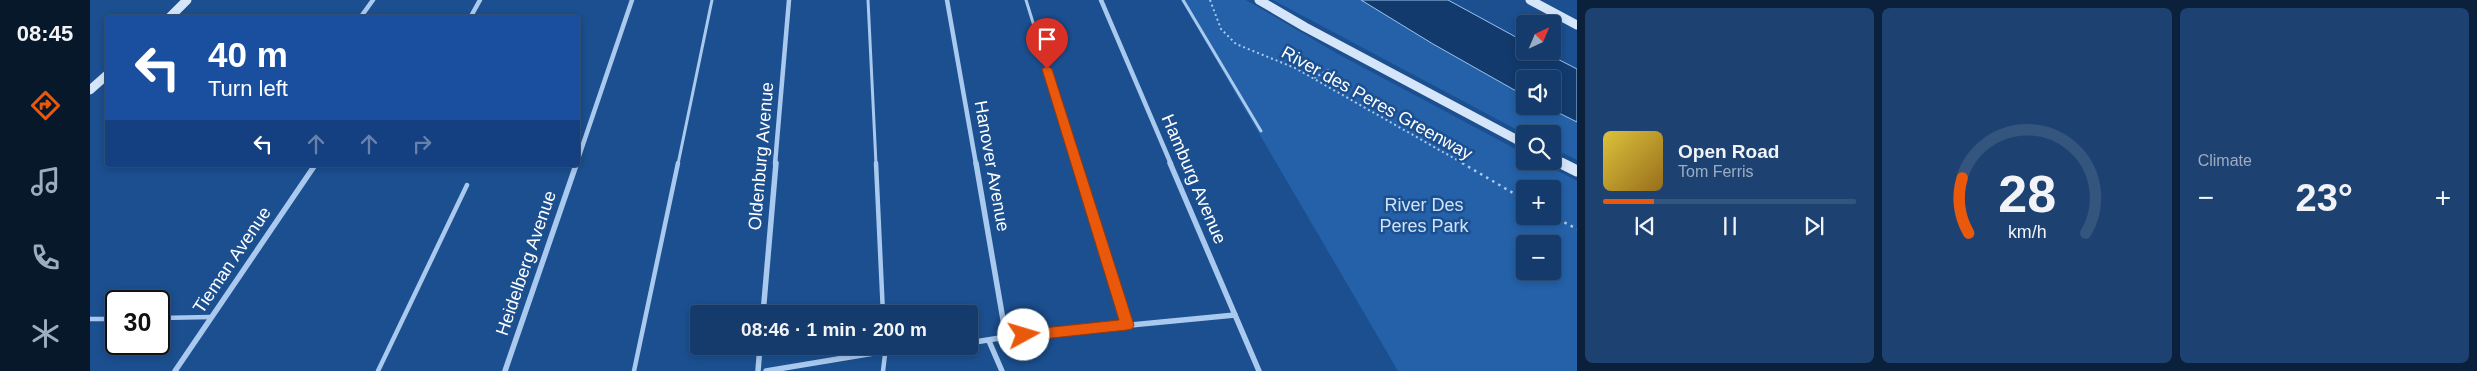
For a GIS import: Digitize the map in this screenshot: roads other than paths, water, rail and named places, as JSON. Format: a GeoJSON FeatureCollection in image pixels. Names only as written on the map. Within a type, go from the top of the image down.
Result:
{"type":"FeatureCollection","features":[{"type":"Feature","properties":{"kind":"main road"},"geometry":{"type":"LineString","coordinates":[[171,15],[188,0]]}},
{"type":"Feature","properties":{"kind":"main road"},"geometry":{"type":"LineString","coordinates":[[1259,0],[1305,27],[1516,139]]}},
{"type":"Feature","properties":{"kind":"main road"},"geometry":{"type":"LineString","coordinates":[[1530,0],[1577,25]]}},
{"type":"Feature","properties":{"kind":"main road"},"geometry":{"type":"LineString","coordinates":[[90,90],[94,83],[105,76]]}},
{"type":"Feature","properties":{"kind":"main road"},"geometry":{"type":"LineString","coordinates":[[1561,163],[1577,171]]}},
{"type":"Feature","properties":{"kind":"street"},"geometry":{"type":"LineString","coordinates":[[362,15],[373,0]]}},
{"type":"Feature","properties":{"kind":"street"},"geometry":{"type":"LineString","coordinates":[[472,15],[480,0]]}},
{"type":"Feature","properties":{"kind":"street"},"geometry":{"type":"LineString","coordinates":[[580,153],[632,0]]}},
{"type":"Feature","properties":{"kind":"street","name":"Oldenburg Avenue"},"geometry":{"type":"LineString","coordinates":[[764,305],[789,0]]}},
{"type":"Feature","properties":{"kind":"street","name":"Hanover Avenue"},"geometry":{"type":"LineString","coordinates":[[947,0],[1006,337]]}},
{"type":"Feature","properties":{"kind":"street","name":"Hamburg Avenue"},"geometry":{"type":"LineString","coordinates":[[1101,0],[1259,371]]}},
{"type":"Feature","properties":{"kind":"street","name":"Tieman Avenue"},"geometry":{"type":"LineString","coordinates":[[175,371],[314,167]]}},
{"type":"Feature","properties":{"kind":"street","name":"Heidelberg Avenue"},"geometry":{"type":"LineString","coordinates":[[505,371],[575,167]]}},
{"type":"Feature","properties":{"kind":"street"},"geometry":{"type":"LineString","coordinates":[[978,342],[1006,337],[1236,315]]}},
{"type":"Feature","properties":{"kind":"street"},"geometry":{"type":"LineString","coordinates":[[989,341],[1002,371]]}},
{"type":"Feature","properties":{"kind":"street"},"geometry":{"type":"LineString","coordinates":[[758,371],[759,355]]}},
{"type":"Feature","properties":{"kind":"street"},"geometry":{"type":"LineString","coordinates":[[766,371],[853,355]]}},
{"type":"Feature","properties":{"kind":"lane"},"geometry":{"type":"LineString","coordinates":[[634,371],[712,0]]}},
{"type":"Feature","properties":{"kind":"lane"},"geometry":{"type":"LineString","coordinates":[[868,0],[883,305]]}},
{"type":"Feature","properties":{"kind":"lane"},"geometry":{"type":"LineString","coordinates":[[1026,0],[1127,325]]}},
{"type":"Feature","properties":{"kind":"lane"},"geometry":{"type":"LineString","coordinates":[[1183,0],[1261,131]]}},
{"type":"Feature","properties":{"kind":"lane"},"geometry":{"type":"LineString","coordinates":[[378,371],[467,185]]}},
{"type":"Feature","properties":{"kind":"lane"},"geometry":{"type":"LineString","coordinates":[[170,318],[211,317]]}},
{"type":"Feature","properties":{"kind":"lane"},"geometry":{"type":"LineString","coordinates":[[90,319],[105,319]]}},
{"type":"Feature","properties":{"kind":"lane"},"geometry":{"type":"LineString","coordinates":[[882,371],[885,355]]}},
{"type":"Feature","properties":{"kind":"park label","name":"River Des Peres Park"},"geometry":{"type":"Point","coordinates":[1424,215]}}]}
